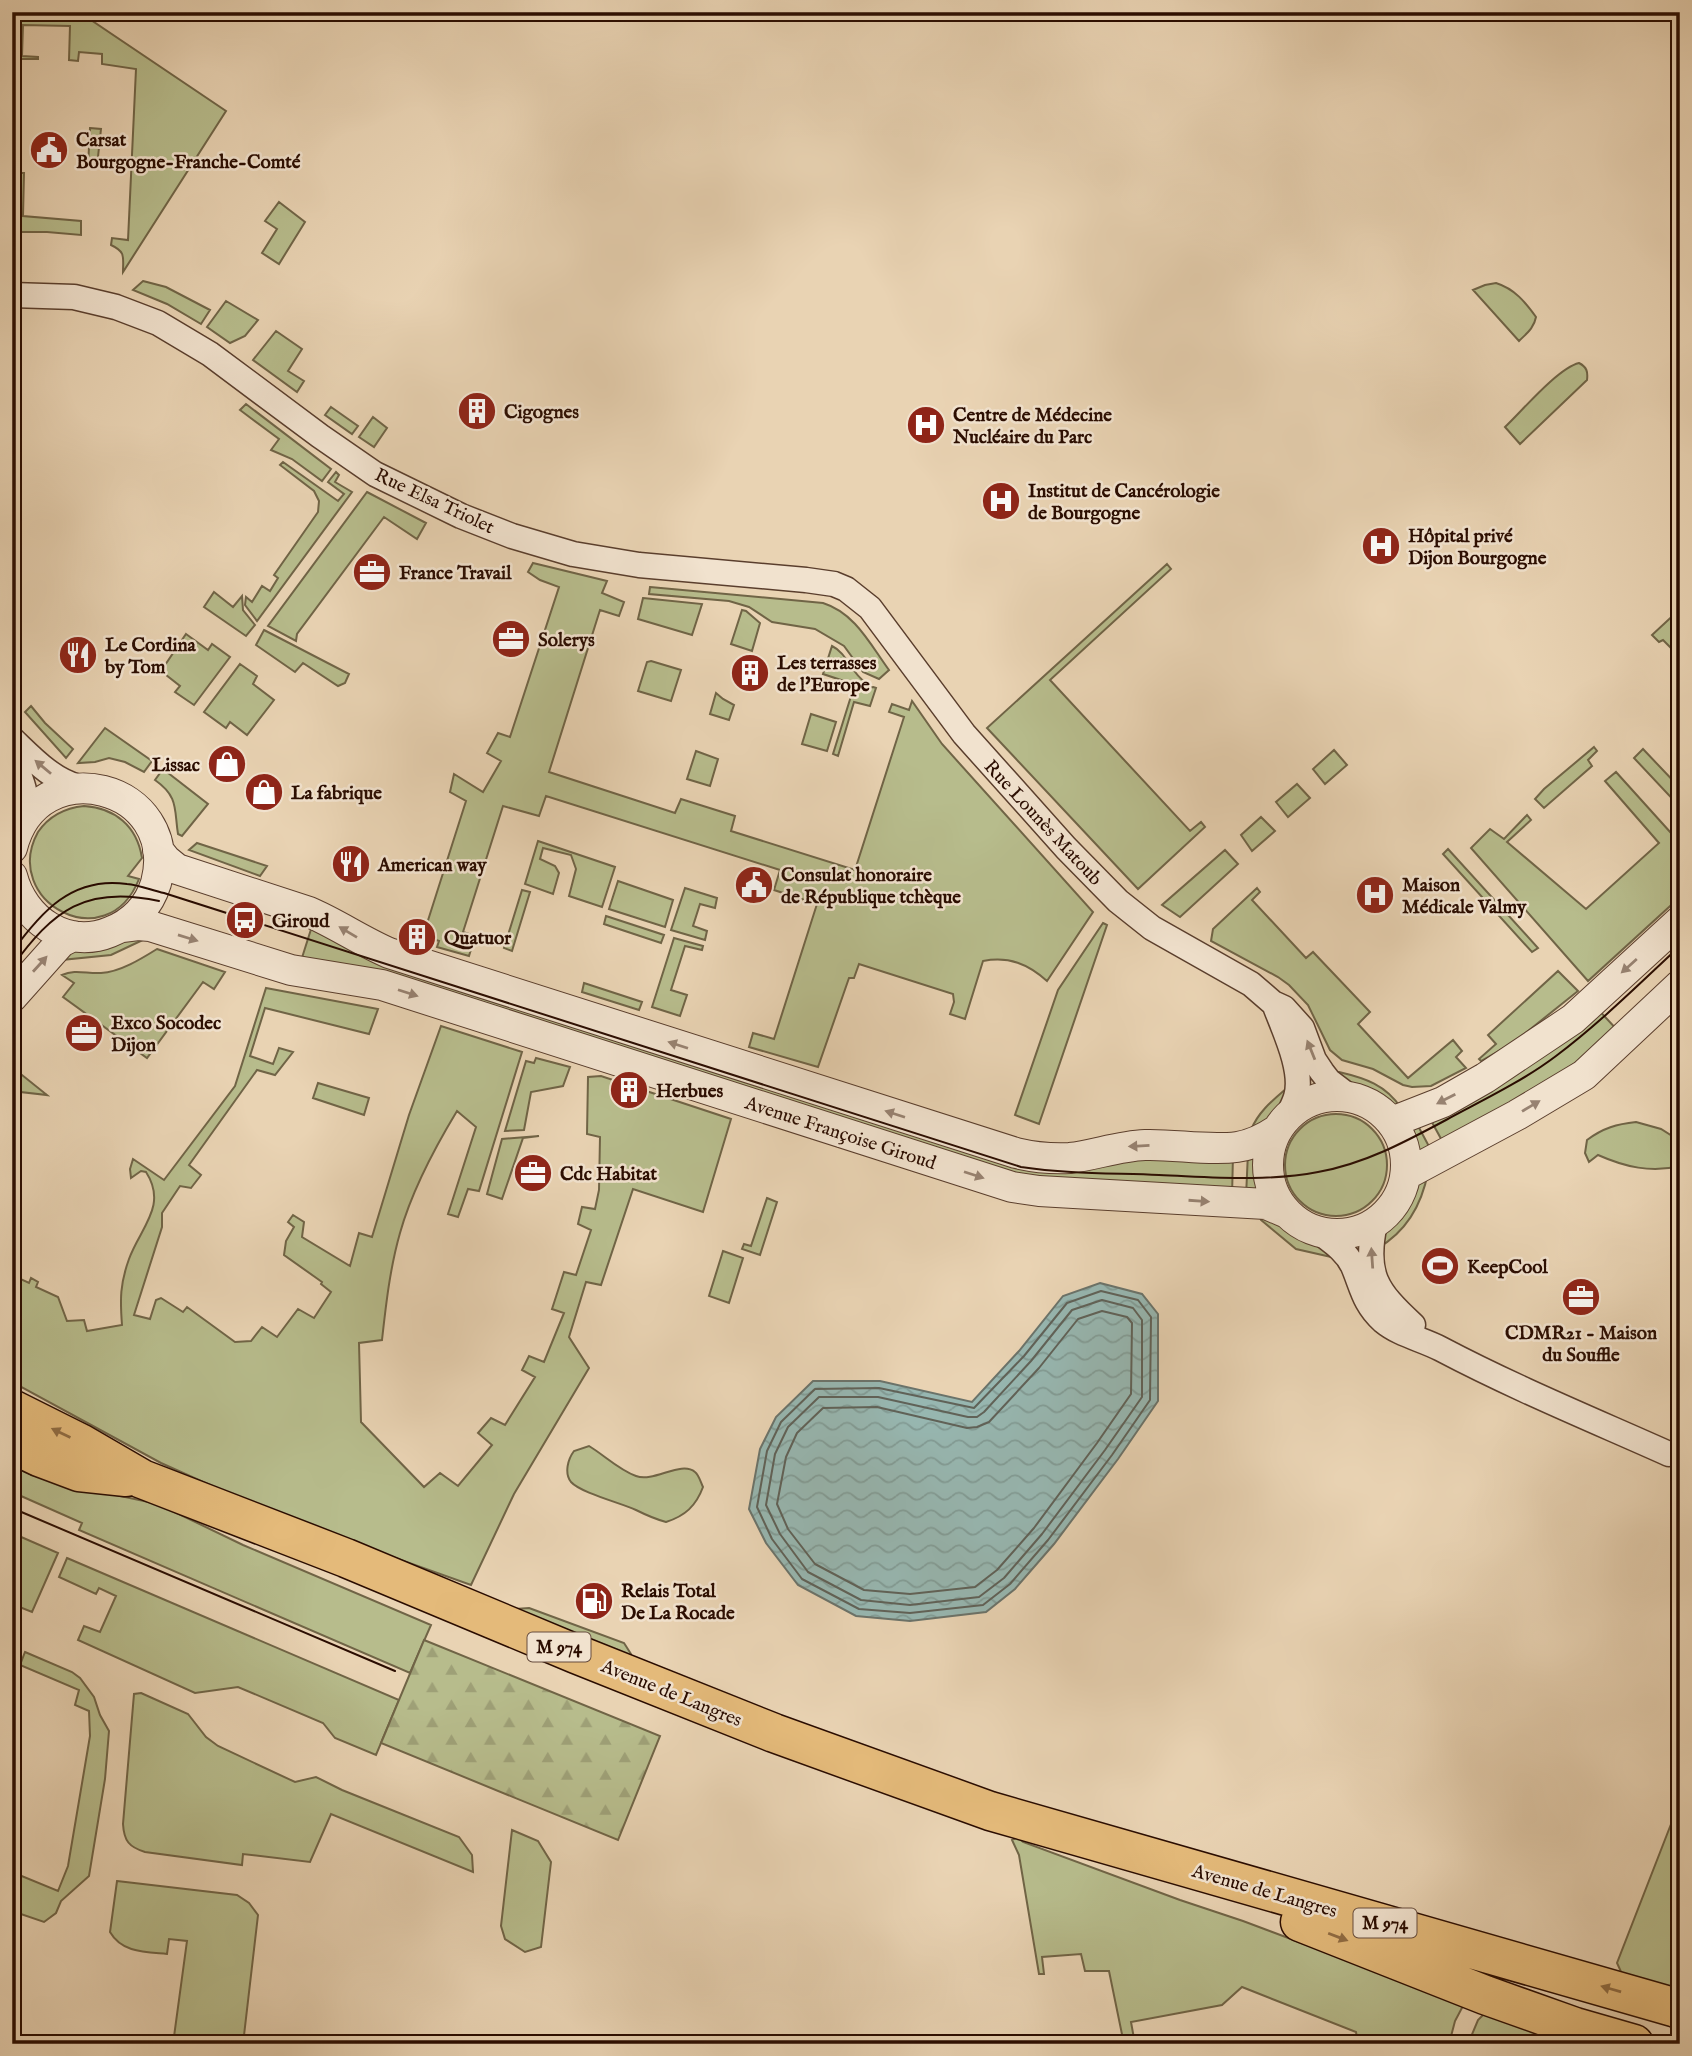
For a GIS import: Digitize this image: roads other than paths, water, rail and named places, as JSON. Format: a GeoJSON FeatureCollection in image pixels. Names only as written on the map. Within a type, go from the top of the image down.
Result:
{"type":"FeatureCollection","features":[{"type":"Feature","properties":{"kind":"main road","name":"Avenue de Langres"},"geometry":{"type":"LineString","coordinates":[[12,1409],[80,1443],[142,1479],[346,1558],[774,1733],[990,1811],[1679,2008]]}},
{"type":"Feature","properties":{"kind":"main road","name":"Avenue de Langres"},"geometry":{"type":"LineString","coordinates":[[12,1444],[79,1472],[142,1479]]}},
{"type":"Feature","properties":{"kind":"main road","name":"Avenue de Langres"},"geometry":{"type":"LineString","coordinates":[[1092,1841],[1485,1995],[1575,2027],[1634,2044]]}},
{"type":"Feature","properties":{"kind":"street","name":"Rue Elsa Triolet"},"geometry":{"type":"LineString","coordinates":[[12,295],[74,297],[116,307],[158,323],[210,354],[375,474],[461,516],[512,536],[573,554],[639,565],[834,584],[857,597]]}},
{"type":"Feature","properties":{"kind":"street","name":"Rue Lounès Matoub"},"geometry":{"type":"LineString","coordinates":[[857,597],[870,608],[964,734],[1066,848],[1118,901],[1152,928],[1251,984],[1273,1003],[1284,1008],[1302,1028],[1322,1072],[1350,1097]]}},
{"type":"Feature","properties":{"kind":"street"},"geometry":{"type":"LineString","coordinates":[[12,739],[64,783],[79,788]]}},
{"type":"Feature","properties":{"kind":"street"},"geometry":{"type":"LineString","coordinates":[[12,758],[27,799],[24,820]]}},
{"type":"Feature","properties":{"kind":"street","name":"Avenue Françoise Giroud"},"geometry":{"type":"LineString","coordinates":[[12,848],[24,820],[34,807],[48,797],[79,788],[101,789],[122,797],[139,810],[152,829],[158,850],[159,870],[152,895],[142,910],[122,927]]}},
{"type":"Feature","properties":{"kind":"street","name":"Avenue Françoise Giroud"},"geometry":{"type":"LineString","coordinates":[[158,850],[177,869],[309,912],[389,953],[1016,1153],[1061,1158],[1138,1146],[1238,1147],[1264,1138],[1282,1124]]}},
{"type":"Feature","properties":{"kind":"street","name":"Avenue Françoise Giroud"},"geometry":{"type":"LineString","coordinates":[[13,889],[37,920],[73,936],[106,934],[122,927],[150,926],[291,970],[382,985],[1012,1187],[1039,1191],[1266,1204],[1287,1213]]}},
{"type":"Feature","properties":{"kind":"street"},"geometry":{"type":"LineString","coordinates":[[1440,1349],[1395,1309],[1381,1291],[1373,1273],[1371,1259],[1375,1223],[1392,1207],[1407,1174],[1401,1138],[1392,1122],[1443,1102],[1485,1078],[1573,1019],[1680,921]]}},
{"type":"Feature","properties":{"kind":"street"},"geometry":{"type":"LineString","coordinates":[[12,997],[61,942],[73,936]]}},
{"type":"Feature","properties":{"kind":"street"},"geometry":{"type":"LineString","coordinates":[[1407,1174],[1517,1115],[1584,1075],[1680,985]]}},
{"type":"Feature","properties":{"kind":"street","name":"Rue Lounès Matoub"},"geometry":{"type":"LineString","coordinates":[[1273,1003],[1285,1031],[1298,1084],[1296,1097],[1282,1124]]}},
{"type":"Feature","properties":{"kind":"street","name":"Avenue Françoise Giroud"},"geometry":{"type":"LineString","coordinates":[[1375,1223],[1352,1233],[1330,1234],[1310,1229],[1292,1218],[1278,1202],[1269,1185],[1269,1146],[1294,1110],[1313,1099],[1335,1095],[1350,1097],[1376,1107],[1392,1122]]}},
{"type":"Feature","properties":{"kind":"street"},"geometry":{"type":"LineString","coordinates":[[1319,1232],[1345,1253],[1366,1300],[1384,1322],[1396,1330],[1676,1457]]}},
{"type":"Feature","properties":{"kind":"water"},"geometry":{"type":"Polygon","coordinates":[[[1100,1283],[1142,1294],[1158,1314],[1158,1401],[1054,1544],[1015,1589],[986,1612],[910,1621],[856,1616],[798,1585],[766,1543],[749,1509],[760,1449],[776,1417],[813,1381],[880,1381],[972,1402],[1019,1351],[1063,1296],[1100,1283]]]}},
{"type":"Feature","properties":{"kind":"tram line"},"geometry":{"type":"LineString","coordinates":[[12,952],[34,923],[74,891],[107,883],[132,885],[1021,1167],[1073,1172],[1239,1178],[1298,1175],[1352,1164],[1431,1128],[1516,1082],[1556,1056],[1680,946]]}},
{"type":"Feature","properties":{"kind":"tram line"},"geometry":{"type":"LineString","coordinates":[[12,967],[42,930],[74,907],[91,900],[111,897],[159,901]]}},
{"type":"Feature","properties":{"kind":"tram line"},"geometry":{"type":"LineString","coordinates":[[12,1508],[395,1671]]}},
{"type":"Feature","properties":{"kind":"place","name":"Carsat Bourgogne-Franche-Comté"},"geometry":{"type":"Point","coordinates":[49,150]}},
{"type":"Feature","properties":{"kind":"place","name":"Cigognes"},"geometry":{"type":"Point","coordinates":[477,411]}},
{"type":"Feature","properties":{"kind":"place","name":"Centre de Médecine Nucléaire du Parc"},"geometry":{"type":"Point","coordinates":[926,425]}},
{"type":"Feature","properties":{"kind":"place","name":"Institut de Cancérologie de Bourgogne"},"geometry":{"type":"Point","coordinates":[1001,501]}},
{"type":"Feature","properties":{"kind":"place","name":"Hôpital privé Dijon Bourgogne"},"geometry":{"type":"Point","coordinates":[1381,546]}},
{"type":"Feature","properties":{"kind":"place","name":"France Travail"},"geometry":{"type":"Point","coordinates":[372,572]}},
{"type":"Feature","properties":{"kind":"place","name":"Solerys"},"geometry":{"type":"Point","coordinates":[511,639]}},
{"type":"Feature","properties":{"kind":"place","name":"Le Cordina by Tom"},"geometry":{"type":"Point","coordinates":[78,655]}},
{"type":"Feature","properties":{"kind":"place","name":"Les terrasses de l'Europe"},"geometry":{"type":"Point","coordinates":[750,673]}},
{"type":"Feature","properties":{"kind":"place","name":"Lissac"},"geometry":{"type":"Point","coordinates":[227,764]}},
{"type":"Feature","properties":{"kind":"place","name":"La fabrique"},"geometry":{"type":"Point","coordinates":[264,792]}},
{"type":"Feature","properties":{"kind":"place","name":"American way"},"geometry":{"type":"Point","coordinates":[351,864]}},
{"type":"Feature","properties":{"kind":"place","name":"Consulat honoraire de République tchèque"},"geometry":{"type":"Point","coordinates":[754,885]}},
{"type":"Feature","properties":{"kind":"place","name":"Maison Médicale Valmy"},"geometry":{"type":"Point","coordinates":[1375,895]}},
{"type":"Feature","properties":{"kind":"place","name":"Giroud"},"geometry":{"type":"Point","coordinates":[245,920]}},
{"type":"Feature","properties":{"kind":"place","name":"Quatuor"},"geometry":{"type":"Point","coordinates":[417,937]}},
{"type":"Feature","properties":{"kind":"place","name":"Exco Socodec Dijon"},"geometry":{"type":"Point","coordinates":[84,1033]}},
{"type":"Feature","properties":{"kind":"place","name":"Herbues"},"geometry":{"type":"Point","coordinates":[629,1090]}},
{"type":"Feature","properties":{"kind":"place","name":"Cdc Habitat"},"geometry":{"type":"Point","coordinates":[533,1173]}},
{"type":"Feature","properties":{"kind":"place","name":"KeepCool"},"geometry":{"type":"Point","coordinates":[1440,1266]}},
{"type":"Feature","properties":{"kind":"place","name":"CDMR21 - Maison du Souffle"},"geometry":{"type":"Point","coordinates":[1581,1297]}},
{"type":"Feature","properties":{"kind":"place","name":"Relais Total De La Rocade"},"geometry":{"type":"Point","coordinates":[594,1601]}}]}
